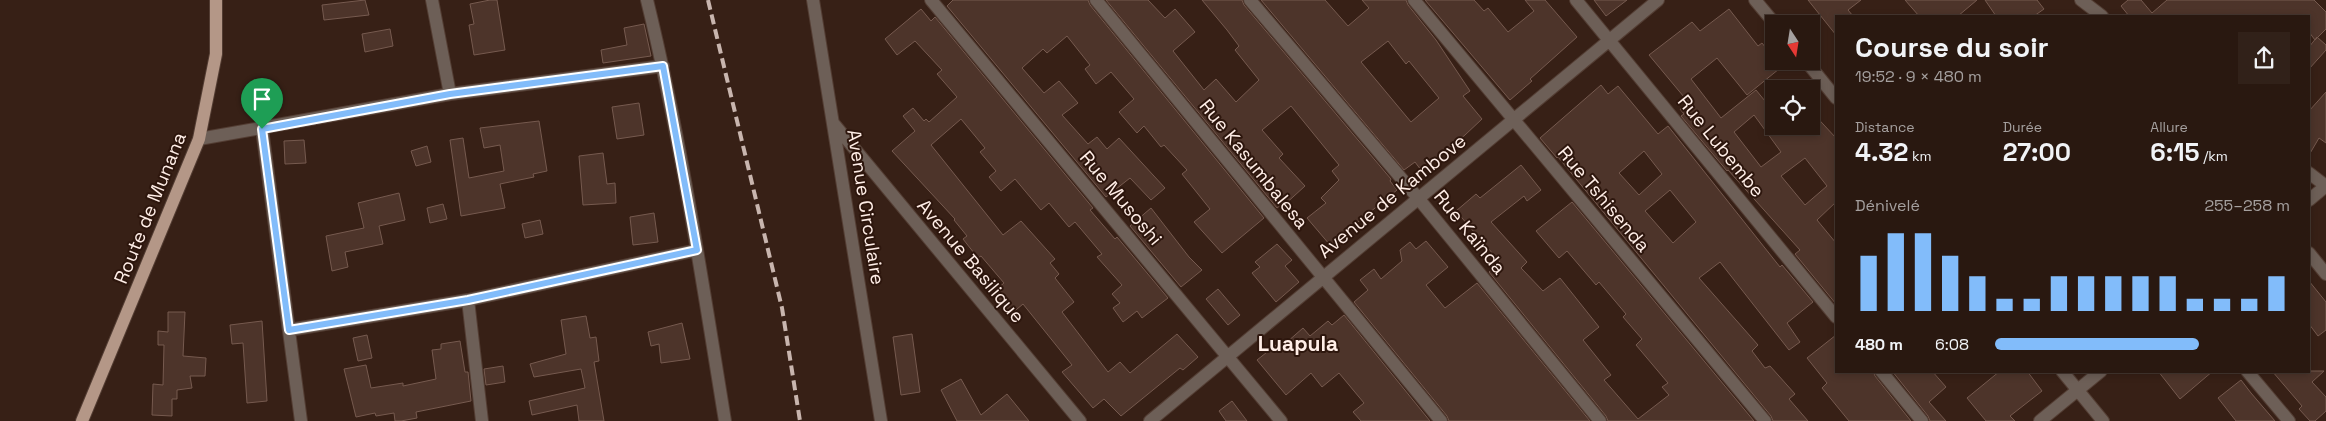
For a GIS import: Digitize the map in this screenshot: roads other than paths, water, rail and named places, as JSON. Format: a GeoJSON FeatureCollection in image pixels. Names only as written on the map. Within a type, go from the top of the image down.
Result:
{"type":"FeatureCollection","features":[{"type":"Feature","properties":{"kind":"main road","name":"Route de Munana"},"geometry":{"type":"LineString","coordinates":[[82,421],[199,139],[216,54],[216,0]]}},
{"type":"Feature","properties":{"kind":"street"},"geometry":{"type":"LineString","coordinates":[[432,0],[450,94]]}},
{"type":"Feature","properties":{"kind":"street"},"geometry":{"type":"LineString","coordinates":[[647,0],[663,66],[697,250],[725,421]]}},
{"type":"Feature","properties":{"kind":"street","name":"Avenue Circulaire"},"geometry":{"type":"LineString","coordinates":[[813,0],[881,421]]}},
{"type":"Feature","properties":{"kind":"street","name":"Rue Musoshi"},"geometry":{"type":"LineString","coordinates":[[931,0],[1281,421]]}},
{"type":"Feature","properties":{"kind":"street","name":"Rue Kasumbalesa"},"geometry":{"type":"LineString","coordinates":[[1096,0],[1441,421]]}},
{"type":"Feature","properties":{"kind":"street","name":"Rue Kaïnda"},"geometry":{"type":"LineString","coordinates":[[1250,0],[1418,198],[1600,421]]}},
{"type":"Feature","properties":{"kind":"street","name":"Rue Tshisenda"},"geometry":{"type":"LineString","coordinates":[[1414,0],[1765,421]]}},
{"type":"Feature","properties":{"kind":"street","name":"Rue Lubembe"},"geometry":{"type":"LineString","coordinates":[[1576,0],[1835,315]]}},
{"type":"Feature","properties":{"kind":"street","name":"Avenue de Kambove"},"geometry":{"type":"LineString","coordinates":[[1150,421],[1658,0]]}},
{"type":"Feature","properties":{"kind":"street"},"geometry":{"type":"LineString","coordinates":[[1755,0],[1768,15]]}},
{"type":"Feature","properties":{"kind":"street"},"geometry":{"type":"LineString","coordinates":[[2081,0],[2101,15]]}},
{"type":"Feature","properties":{"kind":"street"},"geometry":{"type":"LineString","coordinates":[[199,139],[450,94],[663,66]]}},
{"type":"Feature","properties":{"kind":"street"},"geometry":{"type":"LineString","coordinates":[[1813,70],[1835,97]]}},
{"type":"Feature","properties":{"kind":"street","name":"Avenue Basilique"},"geometry":{"type":"LineString","coordinates":[[834,124],[1080,421]]}},
{"type":"Feature","properties":{"kind":"street"},"geometry":{"type":"LineString","coordinates":[[262,129],[301,421]]}},
{"type":"Feature","properties":{"kind":"street"},"geometry":{"type":"LineString","coordinates":[[2310,174],[2326,186],[2310,199]]}},
{"type":"Feature","properties":{"kind":"street"},"geometry":{"type":"LineString","coordinates":[[289,330],[468,300],[697,250]]}},
{"type":"Feature","properties":{"kind":"street"},"geometry":{"type":"LineString","coordinates":[[2310,254],[2326,274]]}},
{"type":"Feature","properties":{"kind":"street"},"geometry":{"type":"LineString","coordinates":[[468,300],[482,421]]}},
{"type":"Feature","properties":{"kind":"street"},"geometry":{"type":"LineString","coordinates":[[1883,373],[1922,421]]}},
{"type":"Feature","properties":{"kind":"street"},"geometry":{"type":"LineString","coordinates":[[2064,373],[2103,421]]}},
{"type":"Feature","properties":{"kind":"street"},"geometry":{"type":"LineString","coordinates":[[2040,421],[2099,373]]}},
{"type":"Feature","properties":{"kind":"street"},"geometry":{"type":"LineString","coordinates":[[2249,373],[2289,421]]}},
{"type":"Feature","properties":{"kind":"railway"},"geometry":{"type":"LineString","coordinates":[[708,0],[782,308],[800,421]]}},
{"type":"Feature","properties":{"kind":"district","name":"Luapula"},"geometry":{"type":"Point","coordinates":[1298,343]}}]}
